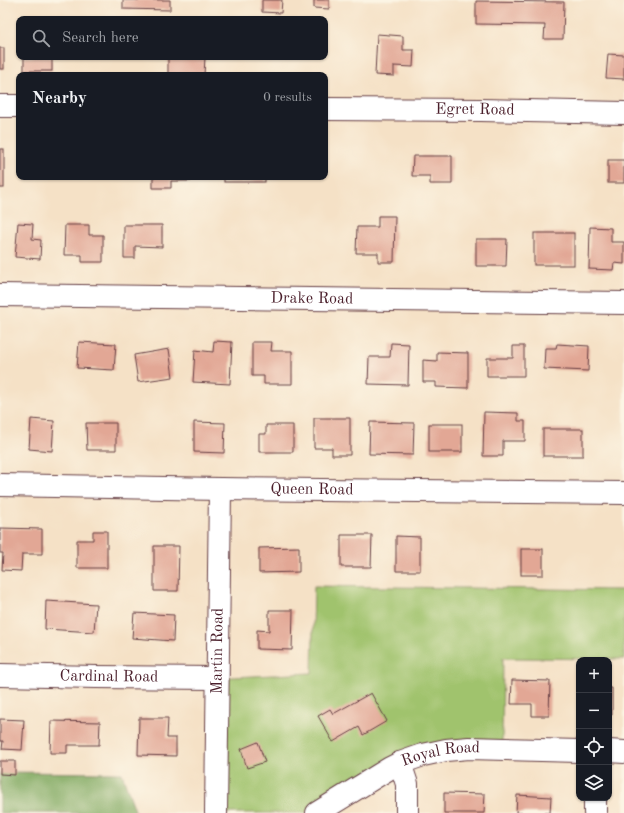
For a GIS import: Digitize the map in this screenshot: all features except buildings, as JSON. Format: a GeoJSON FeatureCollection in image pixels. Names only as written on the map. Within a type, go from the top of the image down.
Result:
{"type":"FeatureCollection","features":[{"type":"Feature","properties":{"kind":"street"},"geometry":{"type":"LineString","coordinates":[[0,106],[16,106]]}},
{"type":"Feature","properties":{"kind":"street","name":"Egret Road"},"geometry":{"type":"LineString","coordinates":[[328,108],[624,113]]}},
{"type":"Feature","properties":{"kind":"street","name":"Drake Road"},"geometry":{"type":"LineString","coordinates":[[0,295],[624,303]]}},
{"type":"Feature","properties":{"kind":"street","name":"Queen Road"},"geometry":{"type":"LineString","coordinates":[[0,485],[624,493]]}},
{"type":"Feature","properties":{"kind":"street","name":"Martin Road"},"geometry":{"type":"LineString","coordinates":[[216,813],[220,489]]}},
{"type":"Feature","properties":{"kind":"street","name":"Cardinal Road"},"geometry":{"type":"LineString","coordinates":[[0,674],[96,677],[217,678]]}},
{"type":"Feature","properties":{"kind":"street","name":"Royal Road"},"geometry":{"type":"LineString","coordinates":[[316,813],[390,768],[423,755],[446,750],[469,748],[576,751]]}},
{"type":"Feature","properties":{"kind":"street"},"geometry":{"type":"LineString","coordinates":[[612,751],[624,752]]}},
{"type":"Feature","properties":{"kind":"street"},"geometry":{"type":"LineString","coordinates":[[400,763],[407,784],[407,813]]}},
{"type":"Feature","properties":{"kind":"street"},"geometry":{"type":"LineString","coordinates":[[595,801],[595,813]]}},
{"type":"Feature","properties":{"kind":"green space"},"geometry":{"type":"Polygon","coordinates":[[[314,586],[624,590],[624,659],[612,659],[612,657],[576,657],[576,659],[503,658],[502,746],[438,749],[323,813],[217,813],[214,678],[312,673],[314,586]]]}},
{"type":"Feature","properties":{"kind":"green space"},"geometry":{"type":"Polygon","coordinates":[[[0,772],[122,773],[136,813],[0,813],[0,772]]]}}]}
